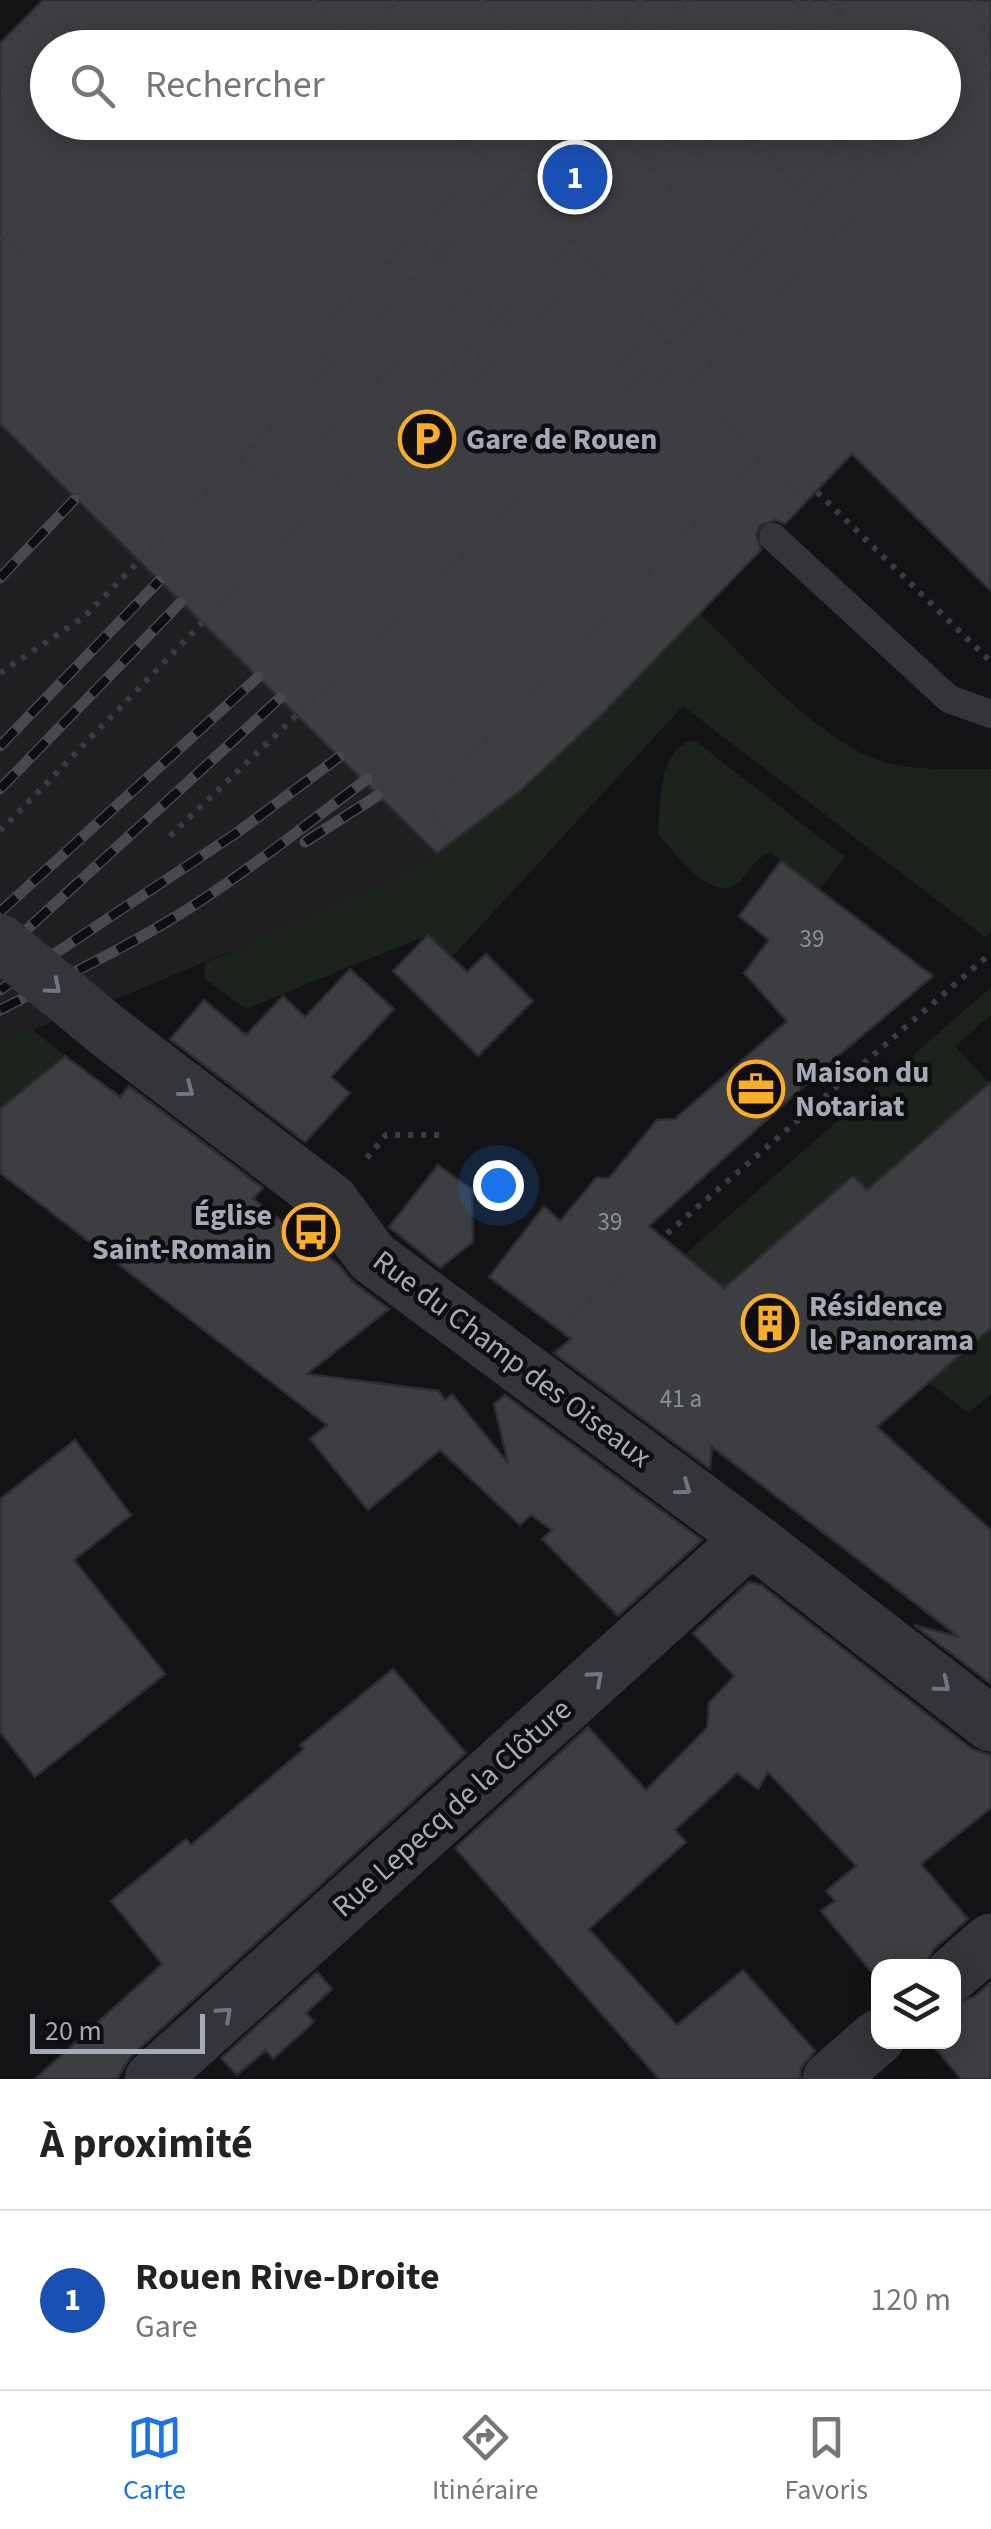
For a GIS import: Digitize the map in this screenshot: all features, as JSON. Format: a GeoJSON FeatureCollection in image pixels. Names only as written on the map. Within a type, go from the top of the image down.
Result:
{"type":"FeatureCollection","features":[{"type":"Feature","properties":{"kind":"street","name":"Rue du Champ des Oiseaux"},"geometry":{"type":"LineString","coordinates":[[0,942],[109,1032],[332,1201],[372,1257],[751,1538],[991,1724]]}},
{"type":"Feature","properties":{"kind":"street","name":"Rue Lepecq de la Clôture"},"geometry":{"type":"LineString","coordinates":[[152,2079],[751,1538]]}},
{"type":"Feature","properties":{"kind":"street"},"geometry":{"type":"LineString","coordinates":[[961,1967],[991,1941]]}},
{"type":"Feature","properties":{"kind":"street"},"geometry":{"type":"LineString","coordinates":[[830,2079],[871,2043]]}},
{"type":"Feature","properties":{"kind":"lane"},"geometry":{"type":"LineString","coordinates":[[773,537],[949,699],[991,714]]}},
{"type":"Feature","properties":{"kind":"path"},"geometry":{"type":"LineString","coordinates":[[312,0],[345,30]]}},
{"type":"Feature","properties":{"kind":"path"},"geometry":{"type":"LineString","coordinates":[[366,30],[394,0]]}},
{"type":"Feature","properties":{"kind":"path"},"geometry":{"type":"LineString","coordinates":[[480,0],[511,30]]}},
{"type":"Feature","properties":{"kind":"path"},"geometry":{"type":"LineString","coordinates":[[568,30],[598,0]]}},
{"type":"Feature","properties":{"kind":"path"},"geometry":{"type":"LineString","coordinates":[[632,30],[624,18],[642,0]]}},
{"type":"Feature","properties":{"kind":"path"},"geometry":{"type":"LineString","coordinates":[[613,30],[642,0]]}},
{"type":"Feature","properties":{"kind":"path"},"geometry":{"type":"LineString","coordinates":[[657,30],[686,0]]}},
{"type":"Feature","properties":{"kind":"path"},"geometry":{"type":"LineString","coordinates":[[795,0],[804,9],[823,28],[848,2],[840,12],[820,30]]}},
{"type":"Feature","properties":{"kind":"path"},"geometry":{"type":"LineString","coordinates":[[781,30],[810,0]]}},
{"type":"Feature","properties":{"kind":"path"},"geometry":{"type":"LineString","coordinates":[[829,0],[840,12]]}},
{"type":"Feature","properties":{"kind":"path"},"geometry":{"type":"LineString","coordinates":[[961,106],[987,79],[988,53],[979,10],[973,0]]}},
{"type":"Feature","properties":{"kind":"path"},"geometry":{"type":"LineString","coordinates":[[782,30],[804,9]]}},
{"type":"Feature","properties":{"kind":"path"},"geometry":{"type":"LineString","coordinates":[[961,52],[991,21]]}},
{"type":"Feature","properties":{"kind":"path"},"geometry":{"type":"LineString","coordinates":[[464,140],[682,357],[587,457],[572,444]]}},
{"type":"Feature","properties":{"kind":"path"},"geometry":{"type":"LineString","coordinates":[[434,253],[547,140]]}},
{"type":"Feature","properties":{"kind":"path"},"geometry":{"type":"LineString","coordinates":[[0,673],[84,617],[554,140]]}},
{"type":"Feature","properties":{"kind":"path"},"geometry":{"type":"LineString","coordinates":[[623,140],[668,185],[767,269],[856,179],[845,168]]}},
{"type":"Feature","properties":{"kind":"path"},"geometry":{"type":"LineString","coordinates":[[0,832],[672,140]]}},
{"type":"Feature","properties":{"kind":"path"},"geometry":{"type":"LineString","coordinates":[[500,318],[673,140]]}},
{"type":"Feature","properties":{"kind":"path"},"geometry":{"type":"LineString","coordinates":[[668,185],[712,140]]}},
{"type":"Feature","properties":{"kind":"path"},"geometry":{"type":"LineString","coordinates":[[749,140],[823,213],[894,140]]}},
{"type":"Feature","properties":{"kind":"path"},"geometry":{"type":"LineString","coordinates":[[591,395],[844,140]]}},
{"type":"Feature","properties":{"kind":"path"},"geometry":{"type":"LineString","coordinates":[[170,836],[436,582],[873,140]]}},
{"type":"Feature","properties":{"kind":"path"},"geometry":{"type":"LineString","coordinates":[[792,471],[808,487],[800,494],[689,386],[928,140]]}},
{"type":"Feature","properties":{"kind":"path"},"geometry":{"type":"LineString","coordinates":[[413,284],[389,260],[486,160]]}},
{"type":"Feature","properties":{"kind":"path"},"geometry":{"type":"LineString","coordinates":[[252,471],[236,455],[246,444],[282,478],[541,214]]}},
{"type":"Feature","properties":{"kind":"path"},"geometry":{"type":"LineString","coordinates":[[608,229],[683,302]]}},
{"type":"Feature","properties":{"kind":"path"},"geometry":{"type":"LineString","coordinates":[[0,239],[4,235],[21,253]]}},
{"type":"Feature","properties":{"kind":"path"},"geometry":{"type":"LineString","coordinates":[[334,366],[309,342],[415,235],[519,338],[413,446],[392,426]]}},
{"type":"Feature","properties":{"kind":"path"},"geometry":{"type":"LineString","coordinates":[[468,346],[490,367],[590,264]]}},
{"type":"Feature","properties":{"kind":"path"},"geometry":{"type":"LineString","coordinates":[[701,266],[710,275]]}},
{"type":"Feature","properties":{"kind":"path"},"geometry":{"type":"LineString","coordinates":[[696,289],[741,332]]}},
{"type":"Feature","properties":{"kind":"path"},"geometry":{"type":"LineString","coordinates":[[764,440],[991,662]]}},
{"type":"Feature","properties":{"kind":"path"},"geometry":{"type":"LineString","coordinates":[[446,832],[430,816],[444,800],[458,769],[761,456]]}},
{"type":"Feature","properties":{"kind":"path"},"geometry":{"type":"LineString","coordinates":[[516,1364],[991,953]]}},
{"type":"Feature","properties":{"kind":"path"},"geometry":{"type":"LineString","coordinates":[[332,1201],[386,1135],[440,1135]]}},
{"type":"Feature","properties":{"kind":"shaded area","name":"Gare de Rouen"},"geometry":{"type":"Polygon","coordinates":[[[991,0],[991,298],[437,853],[291,926],[0,1042],[0,252],[813,140],[961,140],[961,31],[991,0]]]}},
{"type":"Feature","properties":{"kind":"shaded area"},"geometry":{"type":"Polygon","coordinates":[[[699,613],[788,700],[865,755],[915,768],[991,769],[991,931],[985,937],[683,706],[453,956],[428,935],[246,1009],[204,978],[205,963],[377,886],[437,853],[699,613]]]}},
{"type":"Feature","properties":{"kind":"shaded area"},"geometry":{"type":"Polygon","coordinates":[[[694,740],[845,857],[819,890],[772,853],[756,861],[738,883],[716,887],[683,863],[658,834],[667,765],[682,745],[694,740]]]}},
{"type":"Feature","properties":{"kind":"shaded area"},"geometry":{"type":"Polygon","coordinates":[[[991,987],[991,1015],[955,1046],[991,1085],[961,1140],[945,1122],[867,1190],[853,1176],[752,1263],[742,1303],[684,1255],[991,987]]]}},
{"type":"Feature","properties":{"kind":"shaded area"},"geometry":{"type":"Polygon","coordinates":[[[32,1029],[65,1056],[0,1109],[0,1042],[32,1029]]]}},
{"type":"Feature","properties":{"kind":"shaded area"},"geometry":{"type":"Polygon","coordinates":[[[991,1328],[991,1394],[969,1413],[928,1382],[991,1328]]]}},
{"type":"Feature","properties":{"kind":"building","name":"Gare de Rouen"},"geometry":{"type":"Polygon","coordinates":[[[43,0],[991,0],[991,591],[852,454],[785,524],[776,520],[761,525],[756,534],[761,550],[601,715],[521,790],[437,853],[0,424],[0,43],[43,0]]]}},
{"type":"Feature","properties":{"kind":"building"},"geometry":{"type":"Polygon","coordinates":[[[781,861],[933,976],[833,1060],[649,1226],[724,1288],[853,1176],[867,1190],[991,1082],[991,1328],[877,1427],[991,1530],[991,1684],[914,1625],[959,1637],[712,1447],[710,1469],[554,1353],[571,1339],[489,1277],[544,1206],[560,1221],[596,1178],[609,1178],[657,1120],[675,1119],[787,1021],[744,973],[769,940],[739,916],[781,861]]]}},
{"type":"Feature","properties":{"kind":"building"},"geometry":{"type":"Polygon","coordinates":[[[428,935],[467,972],[486,954],[533,1001],[478,1056],[393,971],[428,935]]]}},
{"type":"Feature","properties":{"kind":"building"},"geometry":{"type":"Polygon","coordinates":[[[350,969],[394,1009],[331,1077],[350,1093],[305,1142],[170,1039],[204,1000],[246,1035],[283,996],[305,1017],[350,969]]]}},
{"type":"Feature","properties":{"kind":"building"},"geometry":{"type":"Polygon","coordinates":[[[65,1056],[120,1097],[129,1086],[263,1188],[253,1199],[389,1309],[307,1374],[439,1391],[445,1400],[452,1394],[508,1463],[494,1404],[505,1395],[702,1540],[618,1616],[542,1539],[552,1530],[531,1515],[520,1525],[440,1450],[368,1510],[310,1439],[327,1425],[0,1173],[0,1109],[65,1056]]]}},
{"type":"Feature","properties":{"kind":"building"},"geometry":{"type":"Polygon","coordinates":[[[438,1165],[472,1190],[473,1242],[440,1268],[389,1227],[438,1165]]]}},
{"type":"Feature","properties":{"kind":"building"},"geometry":{"type":"Polygon","coordinates":[[[75,1440],[131,1515],[74,1560],[165,1674],[35,1777],[0,1732],[0,1499],[75,1440]]]}},
{"type":"Feature","properties":{"kind":"building"},"geometry":{"type":"Polygon","coordinates":[[[749,1582],[761,1585],[972,1749],[991,1755],[991,1808],[921,1864],[968,1919],[928,1959],[871,1959],[871,1972],[821,1911],[835,1901],[826,1891],[856,1866],[768,1772],[758,1789],[737,1773],[675,1830],[686,1842],[589,1929],[677,2025],[743,1970],[815,2051],[801,2068],[800,2079],[659,2079],[455,1848],[588,1727],[646,1790],[707,1728],[709,1703],[734,1676],[693,1633],[749,1582]]]}},
{"type":"Feature","properties":{"kind":"building"},"geometry":{"type":"Polygon","coordinates":[[[393,1669],[466,1753],[131,2056],[117,2079],[35,2079],[162,1964],[111,1901],[186,1839],[191,1845],[304,1749],[300,1745],[393,1669]]]}},
{"type":"Feature","properties":{"kind":"building"},"geometry":{"type":"Polygon","coordinates":[[[317,1972],[332,1989],[306,2013],[314,2022],[273,2059],[266,2050],[237,2075],[221,2058],[317,1972]]]}},
{"type":"Feature","properties":{"kind":"building"},"geometry":{"type":"Polygon","coordinates":[[[991,1982],[991,2079],[961,2079],[936,2049],[961,2049],[961,2001],[974,1997],[991,1982]]]}},
{"type":"Feature","properties":{"kind":"railway"},"geometry":{"type":"LineString","coordinates":[[0,578],[74,500]]}},
{"type":"Feature","properties":{"kind":"railway"},"geometry":{"type":"LineString","coordinates":[[0,746],[159,581]]}},
{"type":"Feature","properties":{"kind":"railway"},"geometry":{"type":"LineString","coordinates":[[0,789],[180,603]]}},
{"type":"Feature","properties":{"kind":"railway"},"geometry":{"type":"LineString","coordinates":[[0,912],[258,677]]}},
{"type":"Feature","properties":{"kind":"railway"},"geometry":{"type":"LineString","coordinates":[[0,954],[280,698]]}},
{"type":"Feature","properties":{"kind":"railway"},"geometry":{"type":"LineString","coordinates":[[0,990],[238,832],[339,757]]}},
{"type":"Feature","properties":{"kind":"railway"},"geometry":{"type":"LineString","coordinates":[[0,1010],[185,911],[367,779]]}},
{"type":"Feature","properties":{"kind":"railway"},"geometry":{"type":"LineString","coordinates":[[305,842],[377,796]]}},
{"type":"Feature","properties":{"kind":"place","name":"Rouen Rive-Droite"},"geometry":{"type":"Point","coordinates":[575,177]}},
{"type":"Feature","properties":{"kind":"place","name":"Gare de Rouen"},"geometry":{"type":"Point","coordinates":[427,439]}},
{"type":"Feature","properties":{"kind":"place","name":"Maison du Notariat"},"geometry":{"type":"Point","coordinates":[756,1089]}},
{"type":"Feature","properties":{"kind":"place","name":"Église Saint-Romain"},"geometry":{"type":"Point","coordinates":[311,1232]}},
{"type":"Feature","properties":{"kind":"place","name":"Résidence le Panorama"},"geometry":{"type":"Point","coordinates":[770,1323]}}]}
